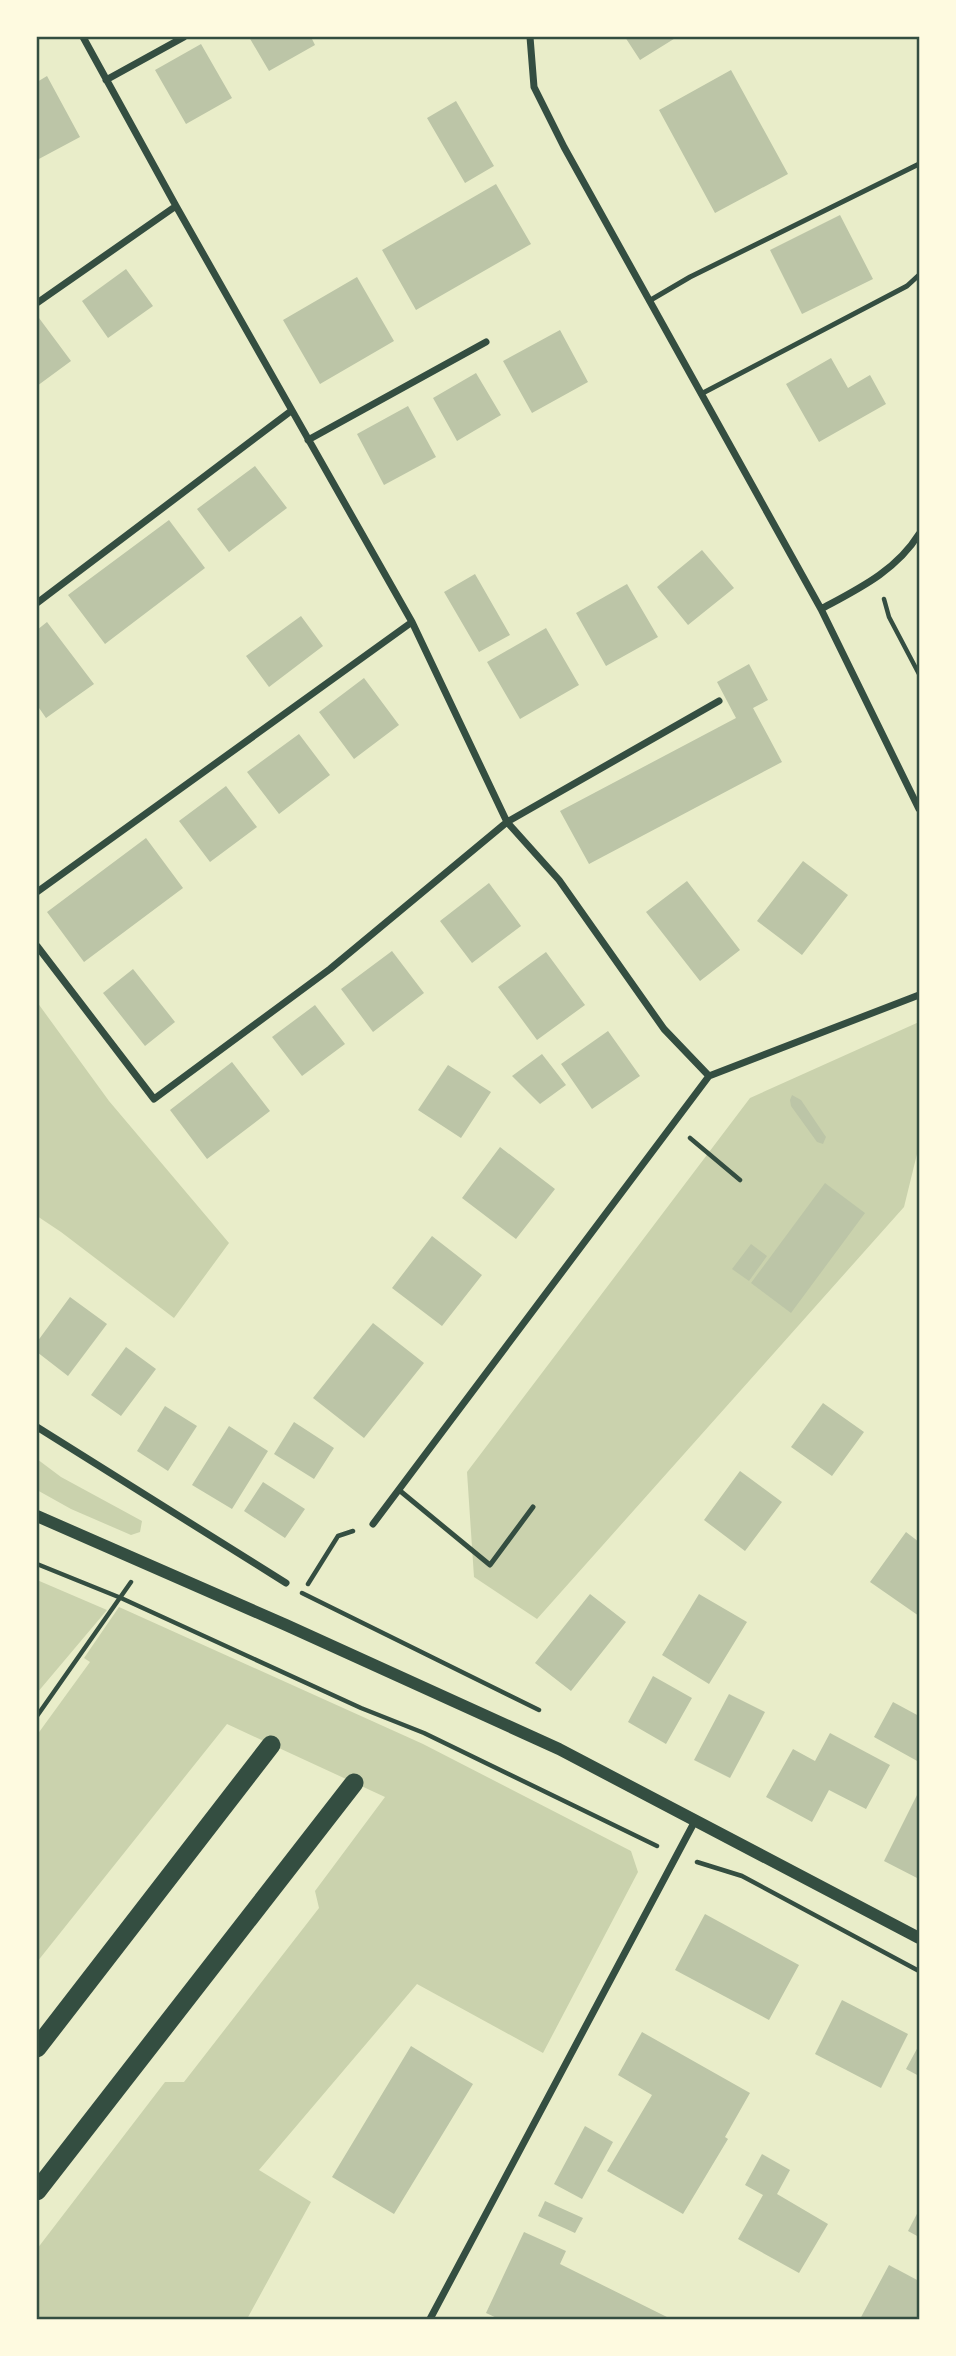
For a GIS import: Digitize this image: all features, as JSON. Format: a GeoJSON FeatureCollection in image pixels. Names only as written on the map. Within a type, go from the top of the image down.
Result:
{"type":"FeatureCollection","features":[{"type":"Feature","properties":{"kind":"highway"},"geometry":{"type":"LineString","coordinates":[[37,2048],[271,1745]]}},
{"type":"Feature","properties":{"kind":"highway"},"geometry":{"type":"LineString","coordinates":[[37,2191],[354,1783]]}},
{"type":"Feature","properties":{"kind":"street"},"geometry":{"type":"LineString","coordinates":[[83,37],[412,622],[507,822],[559,880],[664,1029],[709,1076]]}},
{"type":"Feature","properties":{"kind":"street"},"geometry":{"type":"LineString","coordinates":[[106,80],[184,37]]}},
{"type":"Feature","properties":{"kind":"street"},"geometry":{"type":"LineString","coordinates":[[530,37],[534,88],[564,147],[821,609],[919,809]]}},
{"type":"Feature","properties":{"kind":"street"},"geometry":{"type":"LineString","coordinates":[[37,303],[176,206]]}},
{"type":"Feature","properties":{"kind":"street"},"geometry":{"type":"LineString","coordinates":[[308,440],[486,342]]}},
{"type":"Feature","properties":{"kind":"street"},"geometry":{"type":"LineString","coordinates":[[37,603],[291,411]]}},
{"type":"Feature","properties":{"kind":"street"},"geometry":{"type":"LineString","coordinates":[[821,609],[877,578],[909,550],[919,534]]}},
{"type":"Feature","properties":{"kind":"street"},"geometry":{"type":"LineString","coordinates":[[37,892],[412,622]]}},
{"type":"Feature","properties":{"kind":"street"},"geometry":{"type":"LineString","coordinates":[[37,946],[154,1099],[330,969],[507,822],[719,701]]}},
{"type":"Feature","properties":{"kind":"street"},"geometry":{"type":"LineString","coordinates":[[373,1524],[709,1076],[919,995]]}},
{"type":"Feature","properties":{"kind":"street"},"geometry":{"type":"LineString","coordinates":[[37,1427],[286,1583]]}},
{"type":"Feature","properties":{"kind":"street"},"geometry":{"type":"LineString","coordinates":[[37,1516],[559,1749],[919,1938]]}},
{"type":"Feature","properties":{"kind":"street"},"geometry":{"type":"LineString","coordinates":[[430,2319],[696,1819]]}},
{"type":"Feature","properties":{"kind":"lane"},"geometry":{"type":"LineString","coordinates":[[649,301],[690,277],[919,164]]}},
{"type":"Feature","properties":{"kind":"lane"},"geometry":{"type":"LineString","coordinates":[[701,394],[906,286],[919,275]]}},
{"type":"Feature","properties":{"kind":"lane"},"geometry":{"type":"LineString","coordinates":[[399,1490],[490,1565],[533,1507]]}},
{"type":"Feature","properties":{"kind":"path"},"geometry":{"type":"LineString","coordinates":[[877,578],[889,617],[919,674]]}},
{"type":"Feature","properties":{"kind":"path"},"geometry":{"type":"LineString","coordinates":[[673,1124],[740,1180]]}},
{"type":"Feature","properties":{"kind":"path"},"geometry":{"type":"LineString","coordinates":[[304,1594],[313,1574],[338,1536],[373,1524]]}},
{"type":"Feature","properties":{"kind":"path"},"geometry":{"type":"LineString","coordinates":[[38,1713],[143,1563]]}},
{"type":"Feature","properties":{"kind":"path"},"geometry":{"type":"LineString","coordinates":[[37,1564],[121,1598],[362,1708],[424,1732],[677,1856],[743,1877],[919,1971]]}},
{"type":"Feature","properties":{"kind":"green space"},"geometry":{"type":"Polygon","coordinates":[[[37,1002],[109,1101],[229,1243],[174,1318],[37,1216],[37,1002]]]}},
{"type":"Feature","properties":{"kind":"green space"},"geometry":{"type":"Polygon","coordinates":[[[919,1022],[919,1153],[904,1207],[537,1619],[474,1577],[467,1472],[750,1098],[919,1022]]]}},
{"type":"Feature","properties":{"kind":"green space"},"geometry":{"type":"Polygon","coordinates":[[[37,1459],[61,1477],[142,1521],[140,1532],[131,1535],[71,1509],[37,1490],[37,1459]]]}},
{"type":"Feature","properties":{"kind":"green space"},"geometry":{"type":"Polygon","coordinates":[[[37,1580],[107,1610],[37,1693],[37,1580]]]}},
{"type":"Feature","properties":{"kind":"green space"},"geometry":{"type":"Polygon","coordinates":[[[119,1607],[423,1744],[631,1851],[638,1872],[543,2053],[417,1984],[259,2170],[311,2202],[247,2319],[37,2319],[37,2249],[165,2082],[184,2082],[319,1908],[315,1891],[385,1797],[227,1724],[37,1962],[37,1735],[90,1662],[84,1658],[119,1607]]]}},
{"type":"Feature","properties":{"kind":"building"},"geometry":{"type":"Polygon","coordinates":[[[249,37],[311,37],[315,45],[269,71],[249,37]]]}},
{"type":"Feature","properties":{"kind":"building"},"geometry":{"type":"Polygon","coordinates":[[[625,37],[677,37],[640,60],[625,37]]]}},
{"type":"Feature","properties":{"kind":"building"},"geometry":{"type":"Polygon","coordinates":[[[201,44],[232,98],[186,124],[155,70],[201,44]]]}},
{"type":"Feature","properties":{"kind":"building"},"geometry":{"type":"Polygon","coordinates":[[[731,70],[788,174],[715,213],[659,110],[731,70]]]}},
{"type":"Feature","properties":{"kind":"building"},"geometry":{"type":"Polygon","coordinates":[[[47,76],[80,137],[37,160],[37,82],[47,76]]]}},
{"type":"Feature","properties":{"kind":"building"},"geometry":{"type":"Polygon","coordinates":[[[456,101],[494,166],[465,183],[427,118],[456,101]]]}},
{"type":"Feature","properties":{"kind":"building"},"geometry":{"type":"Polygon","coordinates":[[[496,184],[531,244],[416,310],[382,250],[496,184]]]}},
{"type":"Feature","properties":{"kind":"building"},"geometry":{"type":"Polygon","coordinates":[[[840,215],[873,279],[802,314],[770,250],[840,215]]]}},
{"type":"Feature","properties":{"kind":"building"},"geometry":{"type":"Polygon","coordinates":[[[126,269],[153,306],[108,338],[82,301],[126,269]]]}},
{"type":"Feature","properties":{"kind":"building"},"geometry":{"type":"Polygon","coordinates":[[[357,277],[394,341],[320,384],[283,320],[357,277]]]}},
{"type":"Feature","properties":{"kind":"building"},"geometry":{"type":"Polygon","coordinates":[[[39,318],[71,361],[37,386],[37,320],[39,318]]]}},
{"type":"Feature","properties":{"kind":"building"},"geometry":{"type":"Polygon","coordinates":[[[560,330],[588,382],[532,413],[503,361],[560,330]]]}},
{"type":"Feature","properties":{"kind":"building"},"geometry":{"type":"Polygon","coordinates":[[[831,358],[848,388],[870,375],[886,404],[819,442],[786,384],[831,358]]]}},
{"type":"Feature","properties":{"kind":"building"},"geometry":{"type":"Polygon","coordinates":[[[476,373],[501,415],[457,441],[433,398],[476,373]]]}},
{"type":"Feature","properties":{"kind":"building"},"geometry":{"type":"Polygon","coordinates":[[[408,406],[436,457],[384,485],[357,434],[408,406]]]}},
{"type":"Feature","properties":{"kind":"building"},"geometry":{"type":"Polygon","coordinates":[[[255,466],[287,508],[229,552],[197,509],[255,466]]]}},
{"type":"Feature","properties":{"kind":"building"},"geometry":{"type":"Polygon","coordinates":[[[169,520],[205,568],[105,644],[68,595],[169,520]]]}},
{"type":"Feature","properties":{"kind":"building"},"geometry":{"type":"Polygon","coordinates":[[[702,550],[734,588],[688,625],[657,587],[702,550]]]}},
{"type":"Feature","properties":{"kind":"building"},"geometry":{"type":"Polygon","coordinates":[[[475,574],[510,635],[479,652],[444,592],[475,574]]]}},
{"type":"Feature","properties":{"kind":"building"},"geometry":{"type":"Polygon","coordinates":[[[627,584],[658,637],[606,666],[576,613],[627,584]]]}},
{"type":"Feature","properties":{"kind":"building"},"geometry":{"type":"Polygon","coordinates":[[[301,616],[323,646],[269,687],[246,656],[301,616]]]}},
{"type":"Feature","properties":{"kind":"building"},"geometry":{"type":"Polygon","coordinates":[[[47,622],[94,684],[46,718],[37,705],[37,630],[47,622]]]}},
{"type":"Feature","properties":{"kind":"building"},"geometry":{"type":"Polygon","coordinates":[[[546,628],[579,685],[520,719],[487,662],[546,628]]]}},
{"type":"Feature","properties":{"kind":"building"},"geometry":{"type":"Polygon","coordinates":[[[749,664],[768,700],[753,708],[782,762],[589,864],[560,811],[736,718],[717,682],[749,664]]]}},
{"type":"Feature","properties":{"kind":"building"},"geometry":{"type":"Polygon","coordinates":[[[364,678],[399,725],[354,759],[319,712],[364,678]]]}},
{"type":"Feature","properties":{"kind":"building"},"geometry":{"type":"Polygon","coordinates":[[[299,734],[330,775],[279,814],[247,772],[299,734]]]}},
{"type":"Feature","properties":{"kind":"building"},"geometry":{"type":"Polygon","coordinates":[[[226,786],[257,827],[210,862],[179,821],[226,786]]]}},
{"type":"Feature","properties":{"kind":"building"},"geometry":{"type":"Polygon","coordinates":[[[146,838],[183,888],[84,962],[47,912],[146,838]]]}},
{"type":"Feature","properties":{"kind":"building"},"geometry":{"type":"Polygon","coordinates":[[[803,861],[848,895],[802,955],[757,921],[803,861]]]}},
{"type":"Feature","properties":{"kind":"building"},"geometry":{"type":"Polygon","coordinates":[[[687,881],[740,950],[700,981],[646,912],[687,881]]]}},
{"type":"Feature","properties":{"kind":"building"},"geometry":{"type":"Polygon","coordinates":[[[489,883],[521,926],[472,963],[440,921],[489,883]]]}},
{"type":"Feature","properties":{"kind":"building"},"geometry":{"type":"Polygon","coordinates":[[[392,951],[424,993],[373,1032],[341,989],[392,951]]]}},
{"type":"Feature","properties":{"kind":"building"},"geometry":{"type":"Polygon","coordinates":[[[546,952],[585,1005],[537,1040],[498,987],[546,952]]]}},
{"type":"Feature","properties":{"kind":"building"},"geometry":{"type":"Polygon","coordinates":[[[133,969],[175,1022],[145,1046],[103,993],[133,969]]]}},
{"type":"Feature","properties":{"kind":"building"},"geometry":{"type":"Polygon","coordinates":[[[315,1005],[345,1044],[302,1076],[272,1037],[315,1005]]]}},
{"type":"Feature","properties":{"kind":"building"},"geometry":{"type":"Polygon","coordinates":[[[608,1031],[640,1076],[592,1109],[561,1064],[608,1031]]]}},
{"type":"Feature","properties":{"kind":"building"},"geometry":{"type":"Polygon","coordinates":[[[542,1054],[566,1085],[540,1104],[512,1076],[542,1054]]]}},
{"type":"Feature","properties":{"kind":"building"},"geometry":{"type":"Polygon","coordinates":[[[232,1062],[270,1111],[207,1159],[170,1110],[232,1062]]]}},
{"type":"Feature","properties":{"kind":"building"},"geometry":{"type":"Polygon","coordinates":[[[448,1065],[491,1092],[461,1138],[418,1110],[448,1065]]]}},
{"type":"Feature","properties":{"kind":"building"},"geometry":{"type":"Polygon","coordinates":[[[792,1095],[801,1100],[826,1137],[823,1144],[817,1142],[791,1106],[792,1095]]]}},
{"type":"Feature","properties":{"kind":"building"},"geometry":{"type":"Polygon","coordinates":[[[500,1147],[555,1189],[516,1239],[462,1198],[500,1147]]]}},
{"type":"Feature","properties":{"kind":"building"},"geometry":{"type":"Polygon","coordinates":[[[825,1183],[865,1213],[791,1313],[751,1283],[825,1183]]]}},
{"type":"Feature","properties":{"kind":"building"},"geometry":{"type":"Polygon","coordinates":[[[432,1236],[482,1275],[442,1326],[392,1288],[432,1236]]]}},
{"type":"Feature","properties":{"kind":"building"},"geometry":{"type":"Polygon","coordinates":[[[751,1244],[767,1256],[749,1281],[732,1269],[751,1244]]]}},
{"type":"Feature","properties":{"kind":"building"},"geometry":{"type":"Polygon","coordinates":[[[70,1297],[107,1324],[68,1376],[37,1352],[37,1342],[70,1297]]]}},
{"type":"Feature","properties":{"kind":"building"},"geometry":{"type":"Polygon","coordinates":[[[373,1323],[424,1363],[364,1438],[313,1398],[373,1323]]]}},
{"type":"Feature","properties":{"kind":"building"},"geometry":{"type":"Polygon","coordinates":[[[126,1347],[156,1369],[121,1416],[91,1395],[126,1347]]]}},
{"type":"Feature","properties":{"kind":"building"},"geometry":{"type":"Polygon","coordinates":[[[823,1403],[864,1432],[832,1476],[791,1447],[823,1403]]]}},
{"type":"Feature","properties":{"kind":"building"},"geometry":{"type":"Polygon","coordinates":[[[165,1406],[197,1426],[168,1471],[137,1451],[165,1406]]]}},
{"type":"Feature","properties":{"kind":"building"},"geometry":{"type":"Polygon","coordinates":[[[294,1422],[334,1448],[314,1479],[274,1454],[294,1422]]]}},
{"type":"Feature","properties":{"kind":"building"},"geometry":{"type":"Polygon","coordinates":[[[229,1426],[268,1451],[232,1509],[192,1485],[229,1426]]]}},
{"type":"Feature","properties":{"kind":"building"},"geometry":{"type":"Polygon","coordinates":[[[740,1471],[782,1502],[745,1551],[704,1520],[740,1471]]]}},
{"type":"Feature","properties":{"kind":"building"},"geometry":{"type":"Polygon","coordinates":[[[263,1482],[305,1509],[285,1538],[244,1511],[263,1482]]]}},
{"type":"Feature","properties":{"kind":"building"},"geometry":{"type":"Polygon","coordinates":[[[906,1532],[919,1542],[919,1616],[870,1582],[906,1532]]]}},
{"type":"Feature","properties":{"kind":"building"},"geometry":{"type":"Polygon","coordinates":[[[590,1594],[626,1622],[571,1691],[535,1663],[590,1594]]]}},
{"type":"Feature","properties":{"kind":"building"},"geometry":{"type":"Polygon","coordinates":[[[699,1594],[747,1622],[709,1684],[662,1655],[699,1594]]]}},
{"type":"Feature","properties":{"kind":"building"},"geometry":{"type":"Polygon","coordinates":[[[653,1676],[692,1698],[666,1744],[628,1722],[653,1676]]]}},
{"type":"Feature","properties":{"kind":"building"},"geometry":{"type":"Polygon","coordinates":[[[729,1694],[765,1712],[730,1778],[694,1760],[729,1694]]]}},
{"type":"Feature","properties":{"kind":"building"},"geometry":{"type":"Polygon","coordinates":[[[893,1702],[919,1716],[919,1762],[874,1737],[893,1702]]]}},
{"type":"Feature","properties":{"kind":"building"},"geometry":{"type":"Polygon","coordinates":[[[830,1733],[890,1765],[866,1809],[829,1790],[812,1822],[766,1797],[793,1749],[815,1761],[830,1733]]]}},
{"type":"Feature","properties":{"kind":"building"},"geometry":{"type":"Polygon","coordinates":[[[919,1791],[919,1879],[884,1861],[919,1791]]]}},
{"type":"Feature","properties":{"kind":"building"},"geometry":{"type":"Polygon","coordinates":[[[705,1914],[799,1965],[769,2020],[675,1970],[705,1914]]]}},
{"type":"Feature","properties":{"kind":"building"},"geometry":{"type":"Polygon","coordinates":[[[842,2000],[908,2034],[881,2088],[815,2054],[842,2000]]]}},
{"type":"Feature","properties":{"kind":"building"},"geometry":{"type":"Polygon","coordinates":[[[642,2032],[750,2093],[725,2137],[728,2139],[683,2214],[607,2171],[652,2095],[618,2075],[642,2032]]]}},
{"type":"Feature","properties":{"kind":"building"},"geometry":{"type":"Polygon","coordinates":[[[919,2045],[919,2076],[906,2069],[919,2045]]]}},
{"type":"Feature","properties":{"kind":"building"},"geometry":{"type":"Polygon","coordinates":[[[411,2046],[473,2084],[394,2214],[332,2177],[411,2046]]]}},
{"type":"Feature","properties":{"kind":"building"},"geometry":{"type":"Polygon","coordinates":[[[585,2126],[613,2142],[582,2199],[554,2184],[585,2126]]]}},
{"type":"Feature","properties":{"kind":"building"},"geometry":{"type":"Polygon","coordinates":[[[762,2154],[790,2170],[777,2194],[828,2224],[799,2273],[738,2239],[763,2195],[745,2185],[762,2154]]]}},
{"type":"Feature","properties":{"kind":"building"},"geometry":{"type":"Polygon","coordinates":[[[545,2201],[583,2218],[575,2233],[538,2216],[545,2201]]]}},
{"type":"Feature","properties":{"kind":"building"},"geometry":{"type":"Polygon","coordinates":[[[919,2210],[919,2237],[908,2231],[919,2210]]]}},
{"type":"Feature","properties":{"kind":"building"},"geometry":{"type":"Polygon","coordinates":[[[524,2232],[566,2251],[560,2264],[671,2319],[499,2319],[486,2313],[524,2232]]]}},
{"type":"Feature","properties":{"kind":"building"},"geometry":{"type":"Polygon","coordinates":[[[889,2265],[919,2281],[919,2319],[860,2319],[889,2265]]]}}]}
